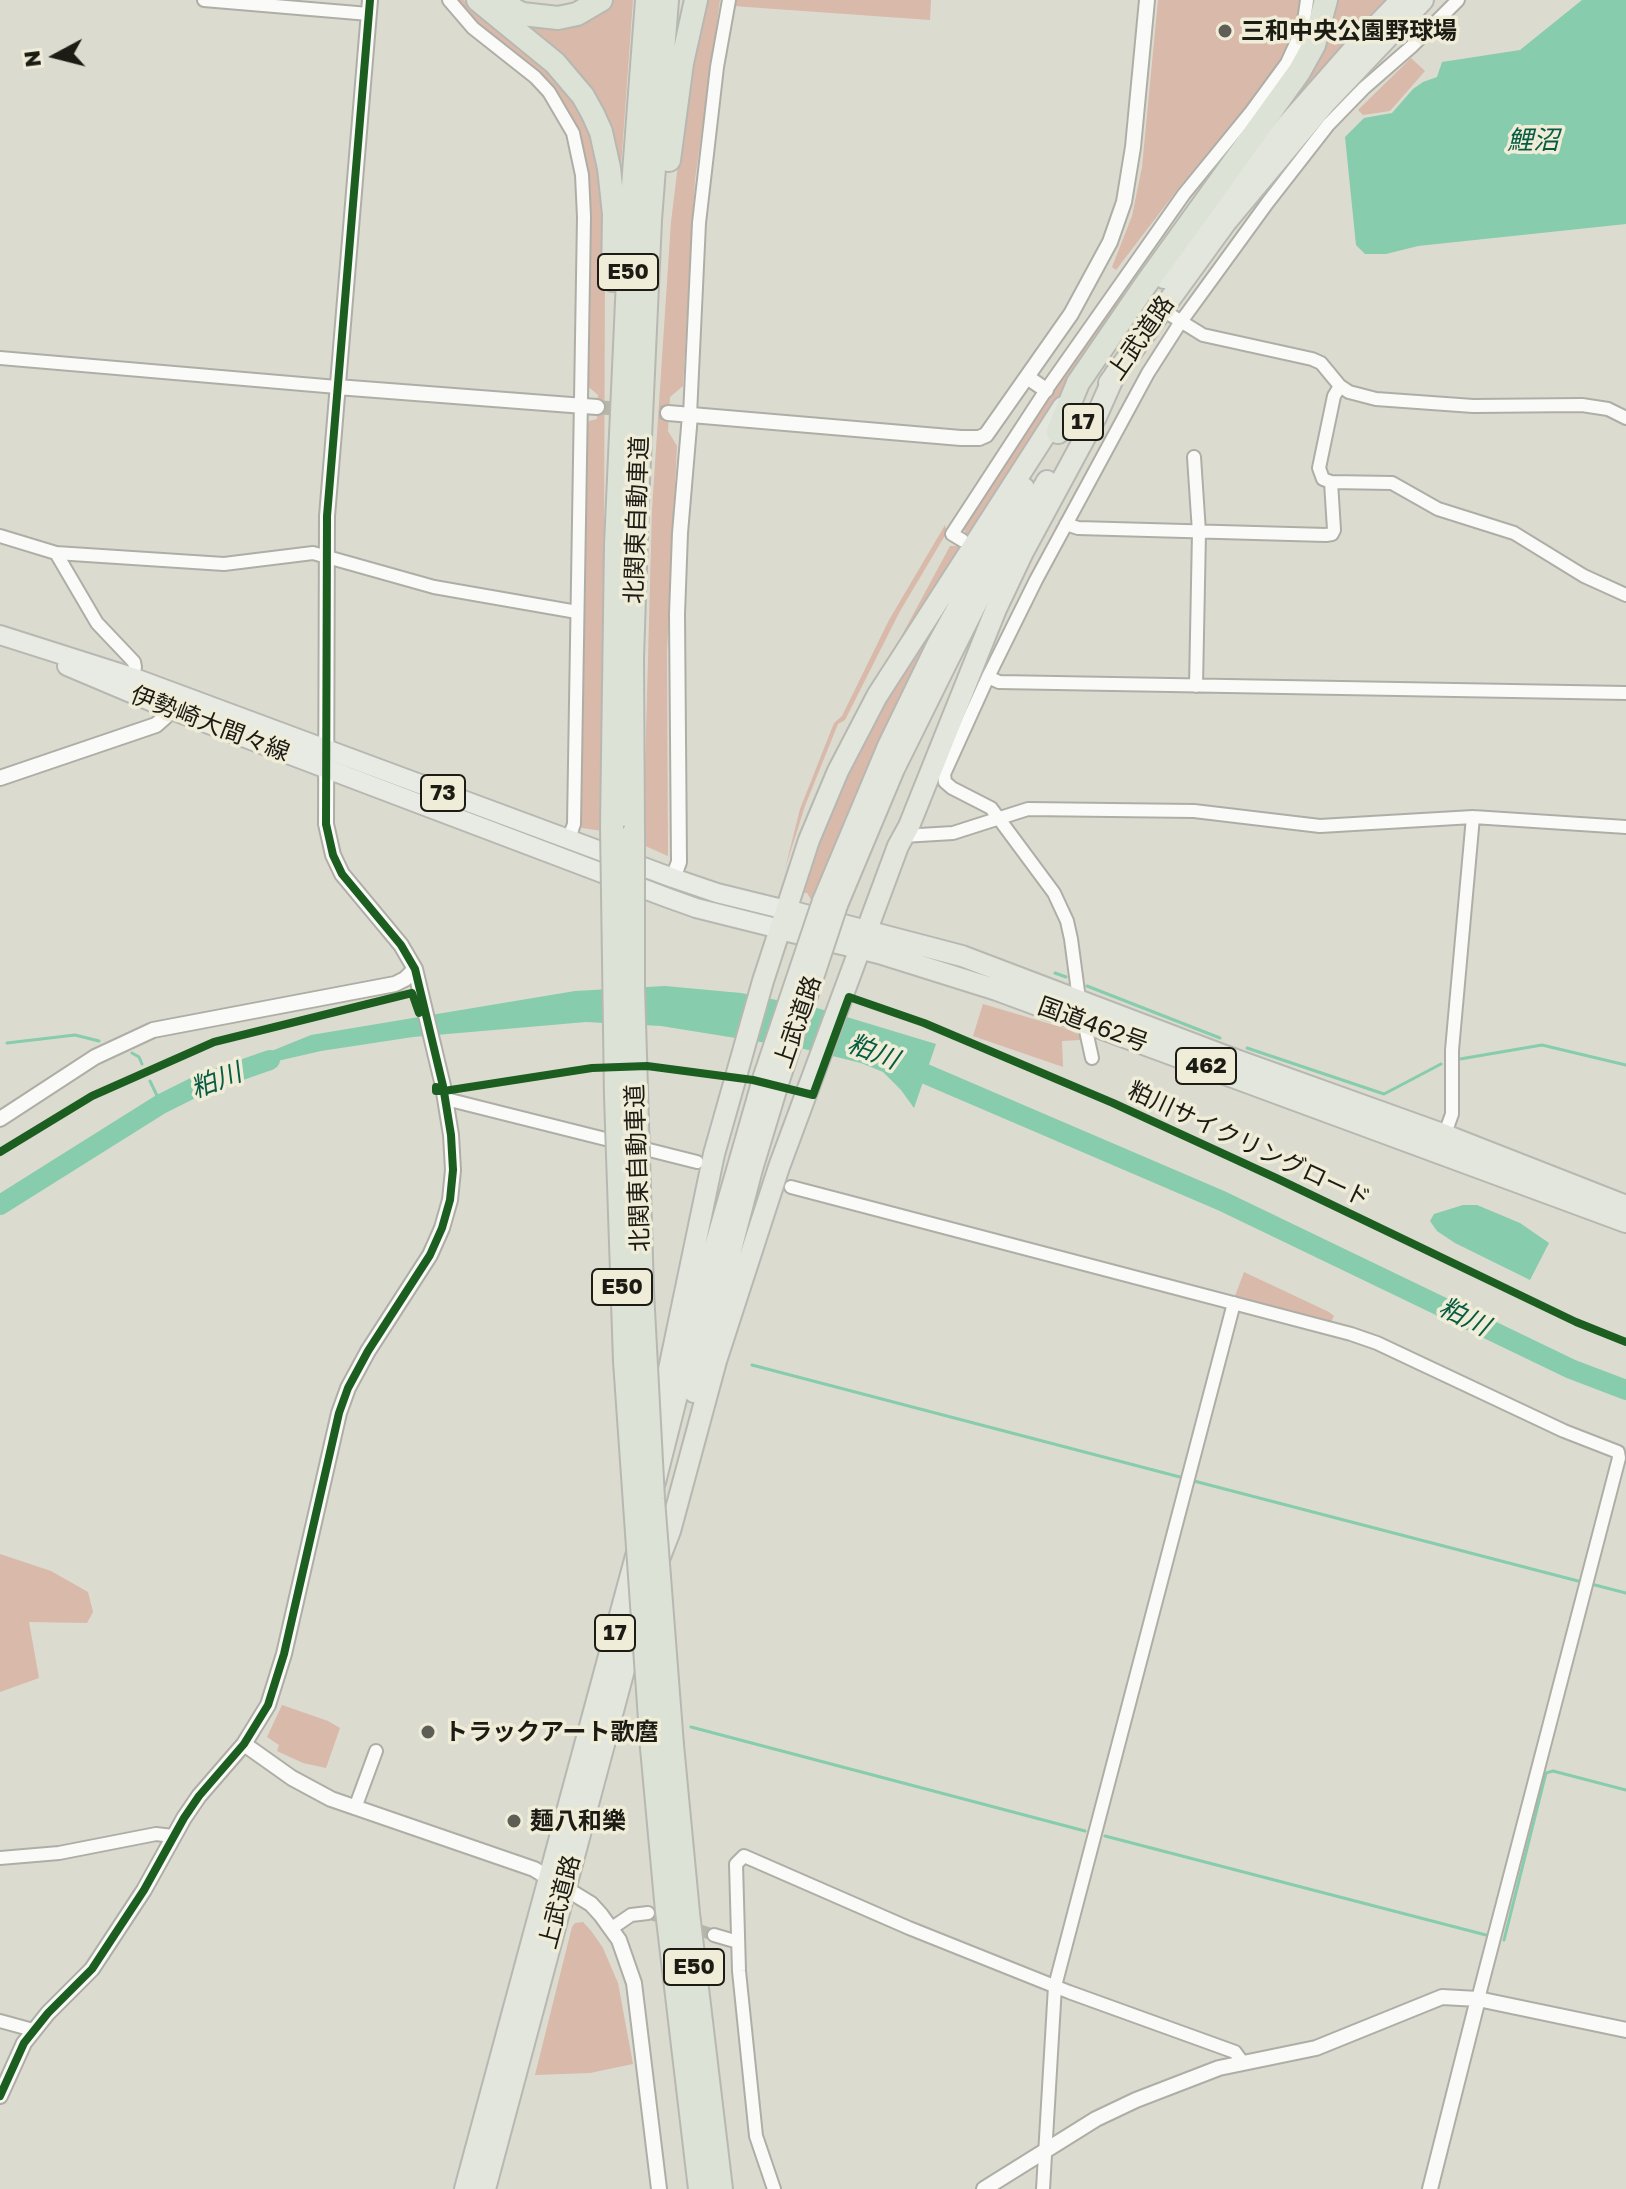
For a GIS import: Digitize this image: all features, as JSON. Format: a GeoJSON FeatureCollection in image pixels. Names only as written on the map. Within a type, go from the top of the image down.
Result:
{"type":"FeatureCollection","features":[{"type":"Feature","properties":{"kind":"highway"},"geometry":{"type":"LineString","coordinates":[[478,0],[541,51],[569,79],[593,114],[605,149],[614,214],[616,545]]}},
{"type":"Feature","properties":{"kind":"highway"},"geometry":{"type":"LineString","coordinates":[[496,0],[522,14],[558,18],[577,14],[601,0]]}},
{"type":"Feature","properties":{"kind":"highway","name":"北関東自動車道"},"geometry":{"type":"LineString","coordinates":[[623,830],[616,545],[631,213],[647,0]]}},
{"type":"Feature","properties":{"kind":"highway","name":"北関東自動車道"},"geometry":{"type":"LineString","coordinates":[[667,0],[650,220],[623,830],[616,1096],[625,1348],[662,1747],[669,1926],[700,2189]]}},
{"type":"Feature","properties":{"kind":"highway"},"geometry":{"type":"LineString","coordinates":[[643,388],[656,304],[676,99],[696,0]]}},
{"type":"Feature","properties":{"kind":"highway"},"geometry":{"type":"LineString","coordinates":[[642,1532],[647,1474],[714,1154],[763,981],[823,806],[877,696],[975,539],[1078,383],[1299,72],[1314,45],[1326,0]]}},
{"type":"Feature","properties":{"kind":"highway","name":"上武道路"},"geometry":{"type":"LineString","coordinates":[[485,2189],[642,1532],[712,1257],[830,903],[889,744],[936,647],[986,555],[1058,432],[1116,344],[1175,262],[1260,155],[1401,0]]}},
{"type":"Feature","properties":{"kind":"highway","name":"上武道路"},"geometry":{"type":"LineString","coordinates":[[830,903],[980,596],[1034,501],[1115,374],[1246,198],[1360,65],[1423,0]]}},
{"type":"Feature","properties":{"kind":"highway"},"geometry":{"type":"LineString","coordinates":[[1058,432],[1078,383],[1116,344]]}},
{"type":"Feature","properties":{"kind":"highway"},"geometry":{"type":"LineString","coordinates":[[637,1621],[670,1531],[716,1361],[808,1088],[863,939],[1003,595],[1096,417],[1115,374]]}},
{"type":"Feature","properties":{"kind":"highway","name":"国道462号"},"geometry":{"type":"LineString","coordinates":[[783,920],[863,939],[962,956],[1225,1056],[1442,1143],[1626,1222]]}},
{"type":"Feature","properties":{"kind":"highway","name":"国道462号"},"geometry":{"type":"LineString","coordinates":[[863,939],[958,977],[1626,1206]]}},
{"type":"Feature","properties":{"kind":"highway","name":"上武道路"},"geometry":{"type":"LineString","coordinates":[[465,2189],[637,1621],[771,1078]]}},
{"type":"Feature","properties":{"kind":"highway","name":"北関東自動車道"},"geometry":{"type":"LineString","coordinates":[[662,1747],[688,1913],[721,2189]]}},
{"type":"Feature","properties":{"kind":"main road","name":"伊勢崎大間々線"},"geometry":{"type":"LineString","coordinates":[[3,636],[169,709],[682,903],[783,920]]}},
{"type":"Feature","properties":{"kind":"main road","name":"伊勢崎大間々線"},"geometry":{"type":"LineString","coordinates":[[3,636],[132,677],[783,920]]}},
{"type":"Feature","properties":{"kind":"street"},"geometry":{"type":"LineString","coordinates":[[0,2096],[33,2030],[101,1957],[199,1796],[244,1744],[268,1705],[278,1680],[330,1445],[348,1388],[430,1255],[447,1213],[453,1183],[445,1092],[415,969],[396,938],[348,882],[333,855],[326,824],[326,556],[337,387],[370,7],[204,0]]}},
{"type":"Feature","properties":{"kind":"street"},"geometry":{"type":"LineString","coordinates":[[449,0],[473,28],[549,92],[573,133],[579,155],[583,194],[574,824],[568,841]]}},
{"type":"Feature","properties":{"kind":"street"},"geometry":{"type":"LineString","coordinates":[[673,878],[679,862],[677,614],[680,533],[701,209],[715,80],[729,0]]}},
{"type":"Feature","properties":{"kind":"street"},"geometry":{"type":"LineString","coordinates":[[668,413],[972,439],[986,435],[1086,290],[1110,242],[1122,208],[1133,147],[1147,0]]}},
{"type":"Feature","properties":{"kind":"street"},"geometry":{"type":"LineString","coordinates":[[962,540],[952,534],[1046,390],[1189,188],[1287,63],[1303,28],[1307,0]]}},
{"type":"Feature","properties":{"kind":"street"},"geometry":{"type":"LineString","coordinates":[[1092,1058],[1079,999],[1071,939],[1059,902],[987,804],[955,790],[944,779],[1030,577],[1066,524],[1148,373],[1180,323],[1328,125],[1458,0]]}},
{"type":"Feature","properties":{"kind":"street"},"geometry":{"type":"LineString","coordinates":[[1124,280],[1134,290]]}},
{"type":"Feature","properties":{"kind":"street"},"geometry":{"type":"LineString","coordinates":[[1169,314],[1203,335],[1312,359],[1328,370],[1349,392],[1394,402],[1473,406],[1582,405],[1608,409],[1626,418]]}},
{"type":"Feature","properties":{"kind":"street"},"geometry":{"type":"LineString","coordinates":[[0,358],[597,407]]}},
{"type":"Feature","properties":{"kind":"street"},"geometry":{"type":"LineString","coordinates":[[1027,377],[1046,390]]}},
{"type":"Feature","properties":{"kind":"street"},"geometry":{"type":"LineString","coordinates":[[1340,386],[1334,396],[1319,468],[1321,477],[1331,482],[1392,483],[1438,509],[1514,533],[1584,576],[1626,595]]}},
{"type":"Feature","properties":{"kind":"street"},"geometry":{"type":"LineString","coordinates":[[1194,457],[1199,532],[1196,686]]}},
{"type":"Feature","properties":{"kind":"street"},"geometry":{"type":"LineString","coordinates":[[1066,524],[1078,528],[1332,534],[1331,482]]}},
{"type":"Feature","properties":{"kind":"street"},"geometry":{"type":"LineString","coordinates":[[0,536],[56,553],[224,564],[302,553],[326,556],[434,587],[577,612]]}},
{"type":"Feature","properties":{"kind":"street"},"geometry":{"type":"LineString","coordinates":[[56,553],[97,623],[134,662],[132,677]]}},
{"type":"Feature","properties":{"kind":"street"},"geometry":{"type":"LineString","coordinates":[[988,677],[999,682],[1626,693]]}},
{"type":"Feature","properties":{"kind":"street"},"geometry":{"type":"LineString","coordinates":[[0,778],[156,725],[169,709]]}},
{"type":"Feature","properties":{"kind":"street"},"geometry":{"type":"LineString","coordinates":[[903,836],[953,833],[1028,809],[1194,811],[1320,826],[1473,817],[1626,827]]}},
{"type":"Feature","properties":{"kind":"street"},"geometry":{"type":"LineString","coordinates":[[1442,1143],[1452,1114],[1452,1050],[1473,817]]}},
{"type":"Feature","properties":{"kind":"street"},"geometry":{"type":"LineString","coordinates":[[0,1119],[105,1051],[153,1030],[382,987],[405,979],[415,969]]}},
{"type":"Feature","properties":{"kind":"street"},"geometry":{"type":"LineString","coordinates":[[445,1092],[697,1162]]}},
{"type":"Feature","properties":{"kind":"street"},"geometry":{"type":"LineString","coordinates":[[791,1187],[1377,1343],[1564,1431],[1618,1452],[1619,1458],[1430,2189]]}},
{"type":"Feature","properties":{"kind":"street"},"geometry":{"type":"LineString","coordinates":[[1043,2189],[1055,1986],[1234,1303]]}},
{"type":"Feature","properties":{"kind":"street"},"geometry":{"type":"LineString","coordinates":[[244,1744],[292,1778],[355,1808],[534,1869],[591,1904],[612,1928],[625,1954],[634,1983],[659,2189]]}},
{"type":"Feature","properties":{"kind":"street"},"geometry":{"type":"LineString","coordinates":[[355,1808],[376,1751]]}},
{"type":"Feature","properties":{"kind":"street"},"geometry":{"type":"LineString","coordinates":[[0,1858],[59,1853],[156,1834],[173,1836]]}},
{"type":"Feature","properties":{"kind":"street"},"geometry":{"type":"LineString","coordinates":[[774,2189],[756,2136],[739,1971],[736,1864],[744,1856],[909,1928],[1235,2052],[1243,2063]]}},
{"type":"Feature","properties":{"kind":"street"},"geometry":{"type":"LineString","coordinates":[[612,1928],[631,1915],[648,1913]]}},
{"type":"Feature","properties":{"kind":"street"},"geometry":{"type":"LineString","coordinates":[[714,1935],[738,1942]]}},
{"type":"Feature","properties":{"kind":"street"},"geometry":{"type":"LineString","coordinates":[[984,2189],[1096,2119],[1136,2100],[1219,2068],[1316,2048],[1442,1997],[1478,1999],[1626,2030]]}},
{"type":"Feature","properties":{"kind":"street"},"geometry":{"type":"LineString","coordinates":[[0,2021],[33,2030]]}},
{"type":"Feature","properties":{"kind":"shaded area"},"geometry":{"type":"Polygon","coordinates":[[[456,0],[464,0],[477,14],[550,70],[580,109],[594,142],[603,197],[605,261],[603,831],[582,828],[580,823],[584,429],[589,421],[597,419],[598,395],[585,384],[590,233],[586,161],[572,117],[553,87],[480,26],[456,0]]]}},
{"type":"Feature","properties":{"kind":"shaded area"},"geometry":{"type":"Polygon","coordinates":[[[614,0],[633,0],[620,180],[608,128],[511,20],[608,7],[614,0]]]}},
{"type":"Feature","properties":{"kind":"shaded area"},"geometry":{"type":"Polygon","coordinates":[[[705,0],[720,0],[695,180],[683,386],[670,397],[668,431],[677,446],[667,652],[668,856],[643,845],[652,509],[671,222],[688,83],[705,0]]]}},
{"type":"Feature","properties":{"kind":"shaded area"},"geometry":{"type":"Polygon","coordinates":[[[735,0],[931,0],[930,20],[733,6],[735,0]]]}},
{"type":"Feature","properties":{"kind":"shaded area"},"geometry":{"type":"Polygon","coordinates":[[[1158,0],[1302,0],[1302,5],[1296,31],[1286,52],[1256,95],[1116,270],[1112,267],[1132,216],[1142,167],[1158,0]]]}},
{"type":"Feature","properties":{"kind":"shaded area"},"geometry":{"type":"Polygon","coordinates":[[[1333,0],[1385,0],[1263,136],[1333,0]]]}},
{"type":"Feature","properties":{"kind":"shaded area"},"geometry":{"type":"Polygon","coordinates":[[[1411,58],[1425,71],[1390,111],[1363,115],[1358,110],[1411,58]]]}},
{"type":"Feature","properties":{"kind":"shaded area"},"geometry":{"type":"Polygon","coordinates":[[[1120,294],[1129,297],[860,713],[950,546],[959,546],[966,535],[963,526],[1120,294]]]}},
{"type":"Feature","properties":{"kind":"shaded area"},"geometry":{"type":"Polygon","coordinates":[[[945,525],[947,532],[899,613],[845,720],[838,724],[805,806],[785,869],[800,809],[834,723],[842,716],[889,620],[945,525]]]}},
{"type":"Feature","properties":{"kind":"shaded area"},"geometry":{"type":"Polygon","coordinates":[[[984,540],[942,614],[900,700],[842,829],[815,902],[812,901],[807,893],[798,892],[855,747],[984,540]]]}},
{"type":"Feature","properties":{"kind":"shaded area"},"geometry":{"type":"Polygon","coordinates":[[[983,1004],[1064,1028],[1080,1035],[1080,1040],[1062,1041],[1063,1067],[973,1036],[983,1004]]]}},
{"type":"Feature","properties":{"kind":"shaded area"},"geometry":{"type":"Polygon","coordinates":[[[1244,1272],[1329,1312],[1334,1316],[1331,1322],[1235,1296],[1244,1272]]]}},
{"type":"Feature","properties":{"kind":"shaded area"},"geometry":{"type":"Polygon","coordinates":[[[0,1554],[51,1571],[88,1592],[93,1612],[87,1623],[29,1622],[39,1678],[0,1692],[0,1554]]]}},
{"type":"Feature","properties":{"kind":"shaded area"},"geometry":{"type":"Polygon","coordinates":[[[282,1705],[340,1728],[326,1768],[303,1763],[277,1751],[279,1745],[267,1737],[282,1705]]]}},
{"type":"Feature","properties":{"kind":"shaded area"},"geometry":{"type":"Polygon","coordinates":[[[583,1922],[603,1948],[618,1983],[633,2064],[590,2073],[535,2075],[572,1927],[575,1923],[583,1922]]]}},
{"type":"Feature","properties":{"kind":"water","name":"鯉沼"},"geometry":{"type":"Polygon","coordinates":[[[1582,0],[1626,0],[1626,224],[1365,254],[1356,245],[1345,137],[1364,118],[1392,113],[1413,89],[1437,77],[1442,62],[1520,50],[1582,0]]]}},
{"type":"Feature","properties":{"kind":"water"},"geometry":{"type":"Polygon","coordinates":[[[665,986],[741,993],[817,1008],[936,1044],[914,1108],[883,1072],[861,1063],[804,1049],[661,1026],[586,1022],[413,1037],[321,1051],[247,1068],[264,1054],[311,1035],[575,991],[665,986]]]}},
{"type":"Feature","properties":{"kind":"water"},"geometry":{"type":"Polygon","coordinates":[[[1463,1205],[1477,1205],[1520,1223],[1549,1243],[1530,1280],[1437,1231],[1430,1221],[1434,1214],[1463,1205]]]}},
{"type":"Feature","properties":{"kind":"waterway"},"geometry":{"type":"LineString","coordinates":[[1055,973],[1066,977]]}},
{"type":"Feature","properties":{"kind":"waterway"},"geometry":{"type":"LineString","coordinates":[[1087,986],[1220,1038]]}},
{"type":"Feature","properties":{"kind":"waterway"},"geometry":{"type":"LineString","coordinates":[[7,1043],[75,1035],[99,1041]]}},
{"type":"Feature","properties":{"kind":"waterway"},"geometry":{"type":"LineString","coordinates":[[1460,1059],[1542,1045],[1626,1065]]}},
{"type":"Feature","properties":{"kind":"waterway"},"geometry":{"type":"LineString","coordinates":[[1247,1048],[1384,1094],[1441,1064]]}},
{"type":"Feature","properties":{"kind":"waterway"},"geometry":{"type":"LineString","coordinates":[[132,1053],[139,1057],[142,1064]]}},
{"type":"Feature","properties":{"kind":"waterway","name":"粕川"},"geometry":{"type":"LineString","coordinates":[[0,1205],[161,1104],[201,1084],[270,1060]]}},
{"type":"Feature","properties":{"kind":"waterway","name":"粕川"},"geometry":{"type":"LineString","coordinates":[[900,1063],[1222,1201],[1571,1369],[1626,1390]]}},
{"type":"Feature","properties":{"kind":"waterway"},"geometry":{"type":"LineString","coordinates":[[150,1081],[161,1104]]}},
{"type":"Feature","properties":{"kind":"waterway"},"geometry":{"type":"LineString","coordinates":[[752,1365],[1180,1477]]}},
{"type":"Feature","properties":{"kind":"waterway"},"geometry":{"type":"LineString","coordinates":[[1194,1481],[1578,1581]]}},
{"type":"Feature","properties":{"kind":"waterway"},"geometry":{"type":"LineString","coordinates":[[1595,1585],[1626,1593]]}},
{"type":"Feature","properties":{"kind":"waterway"},"geometry":{"type":"LineString","coordinates":[[691,1727],[1085,1831]]}},
{"type":"Feature","properties":{"kind":"waterway"},"geometry":{"type":"LineString","coordinates":[[1504,1940],[1546,1773],[1553,1771],[1626,1790]]}},
{"type":"Feature","properties":{"kind":"waterway"},"geometry":{"type":"LineString","coordinates":[[1105,1836],[1486,1935]]}},
{"type":"Feature","properties":{"kind":"tunnel"},"geometry":{"type":"LineString","coordinates":[[597,407],[668,413]]}},
{"type":"Feature","properties":{"kind":"tunnel"},"geometry":{"type":"LineString","coordinates":[[648,1913],[714,1935]]}},
{"type":"Feature","properties":{"kind":"cycle path"},"geometry":{"type":"LineString","coordinates":[[0,2096],[24,2043],[48,2013],[92,1969],[144,1890],[184,1818],[244,1744],[268,1705],[284,1654],[339,1413],[348,1388],[430,1255],[450,1200],[453,1170],[451,1135],[443,1086],[415,969],[401,945],[342,874],[333,855],[326,824],[327,516],[370,0]]}},
{"type":"Feature","properties":{"kind":"cycle path"},"geometry":{"type":"LineString","coordinates":[[0,1152],[92,1096],[214,1042],[412,993],[419,1013]]}},
{"type":"Feature","properties":{"kind":"cycle path","name":"粕川サイクリングロード"},"geometry":{"type":"LineString","coordinates":[[436,1087],[436,1091],[444,1091],[592,1068],[647,1066],[753,1080],[813,1095],[849,997],[924,1023],[1113,1103],[1576,1322],[1626,1342]]}},
{"type":"Feature","properties":{"kind":"place","name":"三和中央公園野球場"},"geometry":{"type":"Point","coordinates":[1225,31]}},
{"type":"Feature","properties":{"kind":"place","name":"トラックアート歌麿"},"geometry":{"type":"Point","coordinates":[428,1732]}},
{"type":"Feature","properties":{"kind":"place","name":"麺八和樂"},"geometry":{"type":"Point","coordinates":[514,1821]}}]}
